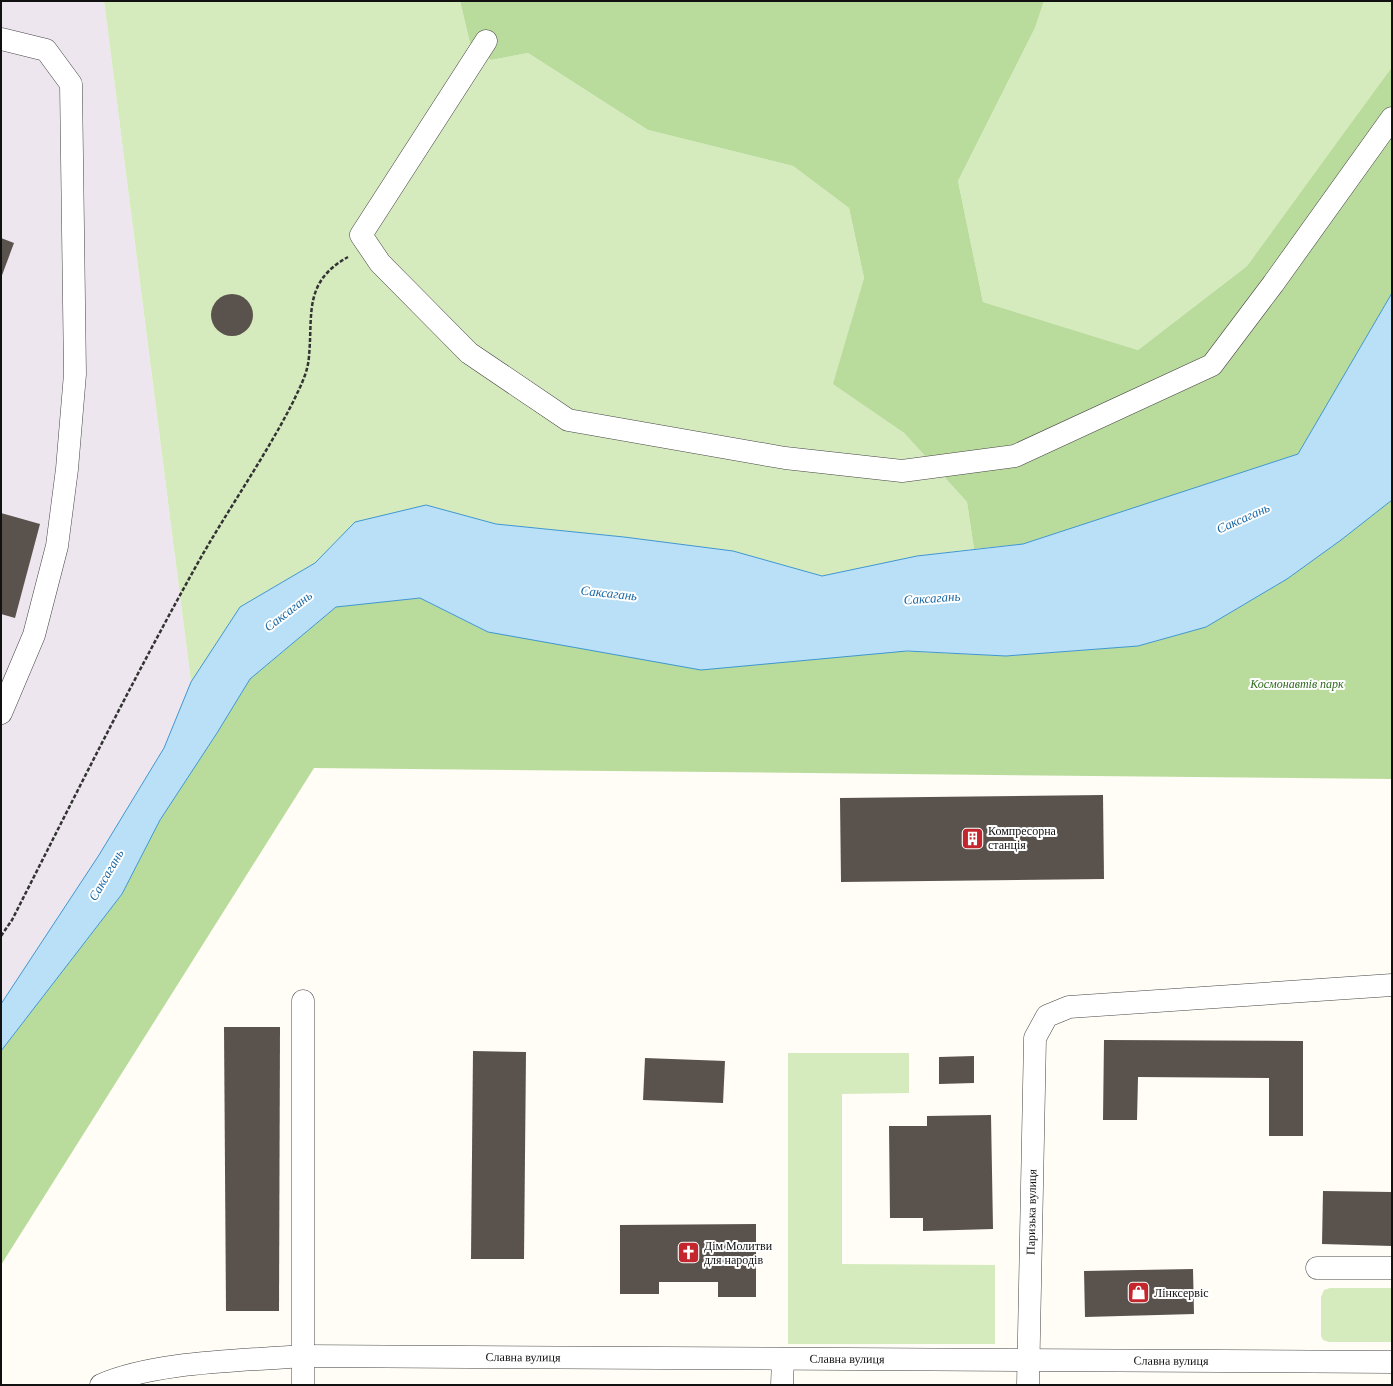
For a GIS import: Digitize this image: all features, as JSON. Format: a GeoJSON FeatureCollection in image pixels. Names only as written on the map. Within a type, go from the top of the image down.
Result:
{"type":"FeatureCollection","features":[{"type":"Feature","properties":{"kind":"street"},"geometry":{"type":"LineString","coordinates":[[1,39],[46,50],[71,84],[75,374],[67,469],[57,546],[34,635],[1,713]]}},
{"type":"Feature","properties":{"kind":"street"},"geometry":{"type":"LineString","coordinates":[[486,40],[360,235],[380,264],[469,353],[568,420],[785,458],[902,471],[1015,456],[1212,365],[1274,284],[1392,118]]}},
{"type":"Feature","properties":{"kind":"street","name":"Паризька вулиця"},"geometry":{"type":"LineString","coordinates":[[1028,1385],[1035,1038],[1047,1016],[1069,1007],[1392,985]]}},
{"type":"Feature","properties":{"kind":"street"},"geometry":{"type":"LineString","coordinates":[[303,1001],[303,1385]]}},
{"type":"Feature","properties":{"kind":"street"},"geometry":{"type":"LineString","coordinates":[[1318,1268],[1392,1268]]}},
{"type":"Feature","properties":{"kind":"street","name":"Славна вулиця"},"geometry":{"type":"LineString","coordinates":[[101,1385],[118,1378],[170,1368],[302,1356],[1392,1362]]}},
{"type":"Feature","properties":{"kind":"street"},"geometry":{"type":"LineString","coordinates":[[782,1385],[783,1359]]}},
{"type":"Feature","properties":{"kind":"path"},"geometry":{"type":"LineString","coordinates":[[1,936],[12,920],[196,567],[278,432],[305,377],[309,357],[310,317],[316,288],[337,264],[368,246]]}},
{"type":"Feature","properties":{"kind":"shaded area"},"geometry":{"type":"Polygon","coordinates":[[[1,1],[104,1],[191,682],[164,748],[99,855],[1,1004],[1,1]]]}},
{"type":"Feature","properties":{"kind":"green space"},"geometry":{"type":"Polygon","coordinates":[[[104,1],[460,1],[470,43],[491,60],[528,53],[648,130],[793,166],[849,208],[864,278],[834,384],[904,433],[967,502],[974,549],[917,556],[822,576],[733,551],[624,537],[496,524],[426,505],[355,522],[315,563],[240,607],[191,682],[104,1]]]}},
{"type":"Feature","properties":{"kind":"green space"},"geometry":{"type":"Polygon","coordinates":[[[460,1],[1044,1],[1035,28],[958,181],[983,302],[1138,350],[1247,266],[1392,67],[1392,293],[1298,454],[1023,544],[974,549],[967,502],[904,433],[833,384],[864,278],[849,208],[793,166],[648,130],[528,53],[491,60],[470,43],[460,1]]]}},
{"type":"Feature","properties":{"kind":"green space"},"geometry":{"type":"Polygon","coordinates":[[[1044,1],[1392,1],[1392,67],[1346,131],[1247,266],[1138,350],[983,302],[958,181],[1035,28],[1044,1]]]}},
{"type":"Feature","properties":{"kind":"green space","name":"Космонавтів парк"},"geometry":{"type":"Polygon","coordinates":[[[1392,500],[1392,779],[314,768],[1,1265],[1,1051],[122,894],[160,820],[217,733],[250,679],[336,607],[420,598],[488,632],[1006,656],[1138,646],[1206,627],[1287,579],[1341,540],[1392,500]]]}},
{"type":"Feature","properties":{"kind":"green space"},"geometry":{"type":"Polygon","coordinates":[[[788,1053],[909,1053],[909,1093],[842,1094],[842,1264],[995,1265],[995,1344],[788,1344],[788,1053]]]}},
{"type":"Feature","properties":{"kind":"green space"},"geometry":{"type":"Polygon","coordinates":[[[1330,1288],[1392,1288],[1392,1342],[1329,1342],[1323,1340],[1321,1336],[1321,1297],[1324,1290],[1330,1288]]]}},
{"type":"Feature","properties":{"kind":"water","name":"Саксагань"},"geometry":{"type":"Polygon","coordinates":[[[1392,293],[1392,500],[1341,540],[1287,579],[1206,627],[1138,646],[1006,656],[907,651],[701,670],[488,632],[420,598],[336,607],[250,679],[217,733],[160,820],[122,894],[1,1051],[1,1004],[99,855],[164,748],[191,682],[240,607],[315,563],[355,522],[426,505],[496,524],[624,537],[733,551],[822,576],[917,556],[1023,544],[1298,454],[1392,293]]]}},
{"type":"Feature","properties":{"kind":"building"},"geometry":{"type":"Polygon","coordinates":[[[1,238],[14,243],[1,278],[1,238]]]}},
{"type":"Feature","properties":{"kind":"building"},"geometry":{"type":"Polygon","coordinates":[[[228,294],[236,294],[244,297],[250,303],[253,315],[250,327],[244,333],[236,336],[228,336],[220,333],[214,327],[211,319],[211,311],[214,303],[220,297],[228,294]]]}},
{"type":"Feature","properties":{"kind":"building"},"geometry":{"type":"Polygon","coordinates":[[[1,513],[40,524],[15,618],[1,614],[1,513]]]}},
{"type":"Feature","properties":{"kind":"building","name":"Компресорна станція"},"geometry":{"type":"Polygon","coordinates":[[[1103,795],[1104,879],[841,882],[840,798],[1103,795]]]}},
{"type":"Feature","properties":{"kind":"building"},"geometry":{"type":"Polygon","coordinates":[[[224,1027],[280,1027],[279,1311],[226,1311],[224,1027]]]}},
{"type":"Feature","properties":{"kind":"building"},"geometry":{"type":"Polygon","coordinates":[[[1104,1040],[1303,1041],[1303,1136],[1269,1136],[1269,1078],[1138,1077],[1137,1120],[1103,1120],[1104,1040]]]}},
{"type":"Feature","properties":{"kind":"building"},"geometry":{"type":"Polygon","coordinates":[[[473,1051],[526,1052],[524,1259],[471,1259],[473,1051]]]}},
{"type":"Feature","properties":{"kind":"building"},"geometry":{"type":"Polygon","coordinates":[[[974,1056],[974,1083],[939,1084],[939,1057],[974,1056]]]}},
{"type":"Feature","properties":{"kind":"building"},"geometry":{"type":"Polygon","coordinates":[[[645,1058],[725,1061],[723,1103],[643,1100],[645,1058]]]}},
{"type":"Feature","properties":{"kind":"building"},"geometry":{"type":"Polygon","coordinates":[[[991,1115],[993,1229],[923,1231],[923,1218],[890,1218],[889,1126],[927,1126],[927,1116],[991,1115]]]}},
{"type":"Feature","properties":{"kind":"building"},"geometry":{"type":"Polygon","coordinates":[[[1323,1191],[1392,1192],[1392,1246],[1322,1244],[1323,1191]]]}},
{"type":"Feature","properties":{"kind":"building","name":"Дім Молитви для народів"},"geometry":{"type":"Polygon","coordinates":[[[756,1224],[756,1297],[718,1297],[718,1282],[659,1282],[659,1294],[620,1294],[620,1225],[756,1224]]]}},
{"type":"Feature","properties":{"kind":"building","name":"Лінксервіс"},"geometry":{"type":"Polygon","coordinates":[[[1193,1269],[1194,1314],[1085,1317],[1084,1271],[1193,1269]]]}},
{"type":"Feature","properties":{"kind":"place","name":"Компресорна станція"},"geometry":{"type":"Point","coordinates":[972,838]}},
{"type":"Feature","properties":{"kind":"place","name":"Дім Молитви для народів"},"geometry":{"type":"Point","coordinates":[688,1253]}},
{"type":"Feature","properties":{"kind":"place","name":"Лінксервіс"},"geometry":{"type":"Point","coordinates":[1139,1293]}}]}
